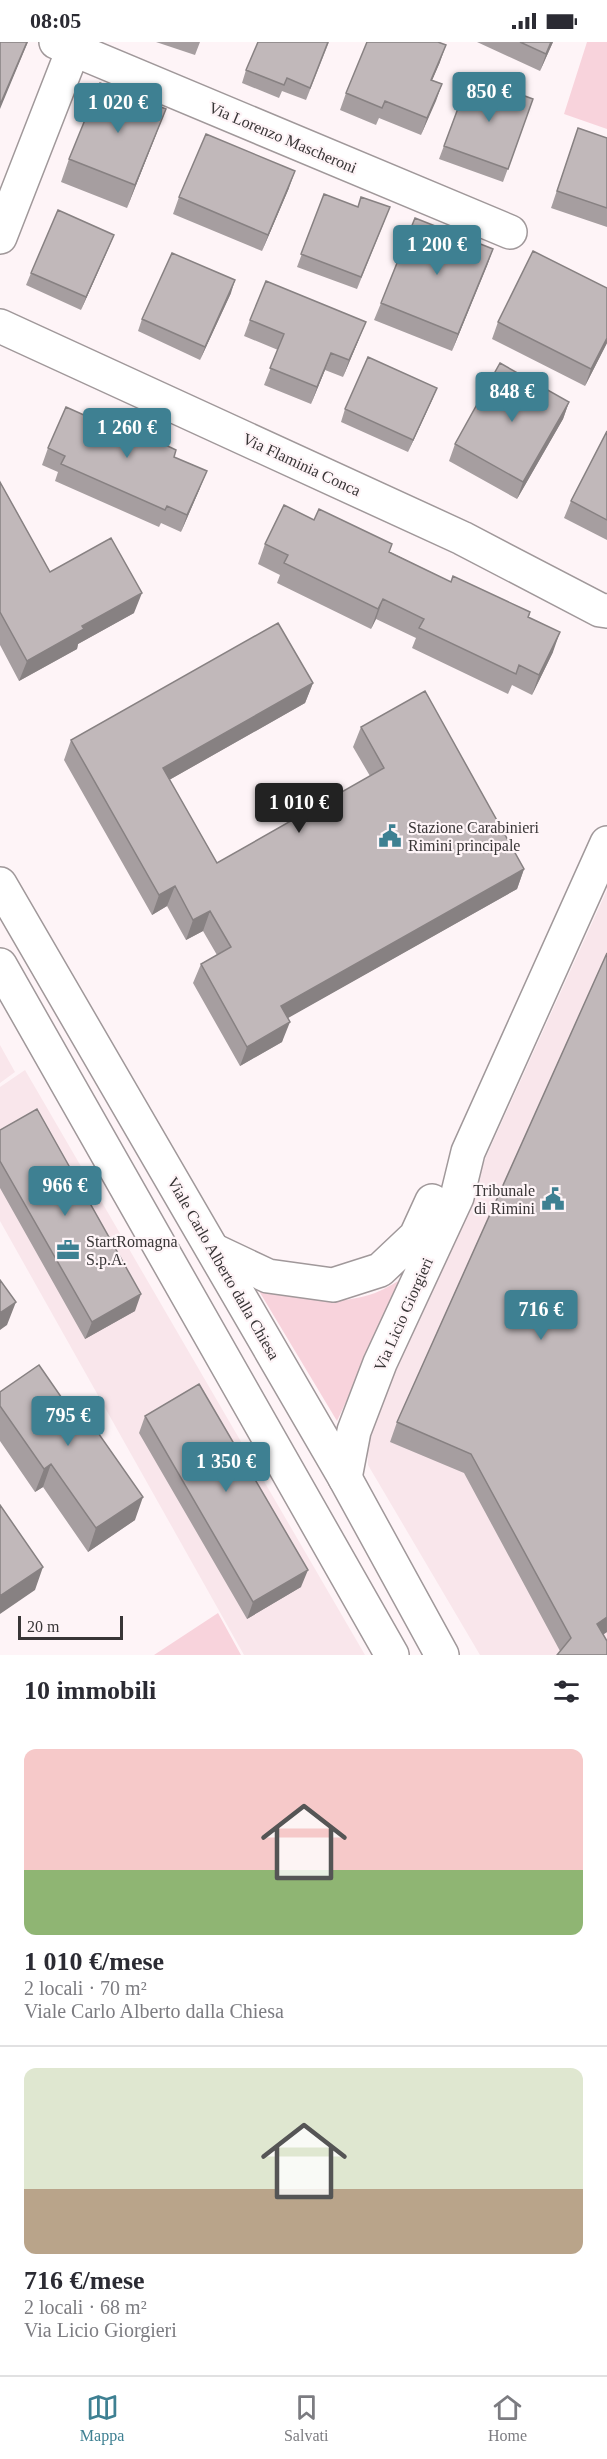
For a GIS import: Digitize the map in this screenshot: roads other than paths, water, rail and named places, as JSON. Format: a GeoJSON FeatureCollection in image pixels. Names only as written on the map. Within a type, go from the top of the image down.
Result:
{"type":"FeatureCollection","features":[{"type":"Feature","properties":{"kind":"street","name":"Via Lorenzo Mascheroni"},"geometry":{"type":"LineString","coordinates":[[69,44],[510,232]]}},
{"type":"Feature","properties":{"kind":"street"},"geometry":{"type":"LineString","coordinates":[[0,237],[69,44]]}},
{"type":"Feature","properties":{"kind":"street","name":"Via Flaminia Conca"},"geometry":{"type":"LineString","coordinates":[[0,326],[462,538],[605,613]]}},
{"type":"Feature","properties":{"kind":"street","name":"Via Licio Giorgieri"},"geometry":{"type":"LineString","coordinates":[[345,1478],[354,1431],[380,1363],[457,1197],[468,1152],[607,843]]}},
{"type":"Feature","properties":{"kind":"street","name":"Viale Carlo Alberto dalla Chiesa"},"geometry":{"type":"LineString","coordinates":[[0,884],[345,1478],[442,1655]]}},
{"type":"Feature","properties":{"kind":"street"},"geometry":{"type":"LineString","coordinates":[[0,965],[392,1655]]}},
{"type":"Feature","properties":{"kind":"street","name":"Via Licio Giorgieri"},"geometry":{"type":"LineString","coordinates":[[214,1251],[268,1276],[333,1285],[380,1270],[416,1236],[436,1193],[468,1152]]}},
{"type":"Feature","properties":{"kind":"place","name":"Stazione Carabinieri Rimini principale"},"geometry":{"type":"Point","coordinates":[390,836]}},
{"type":"Feature","properties":{"kind":"place","name":"Tribunale di Rimini"},"geometry":{"type":"Point","coordinates":[553,1199]}},
{"type":"Feature","properties":{"kind":"place","name":"StartRomagna S.p.A."},"geometry":{"type":"Point","coordinates":[68,1250]}}]}
